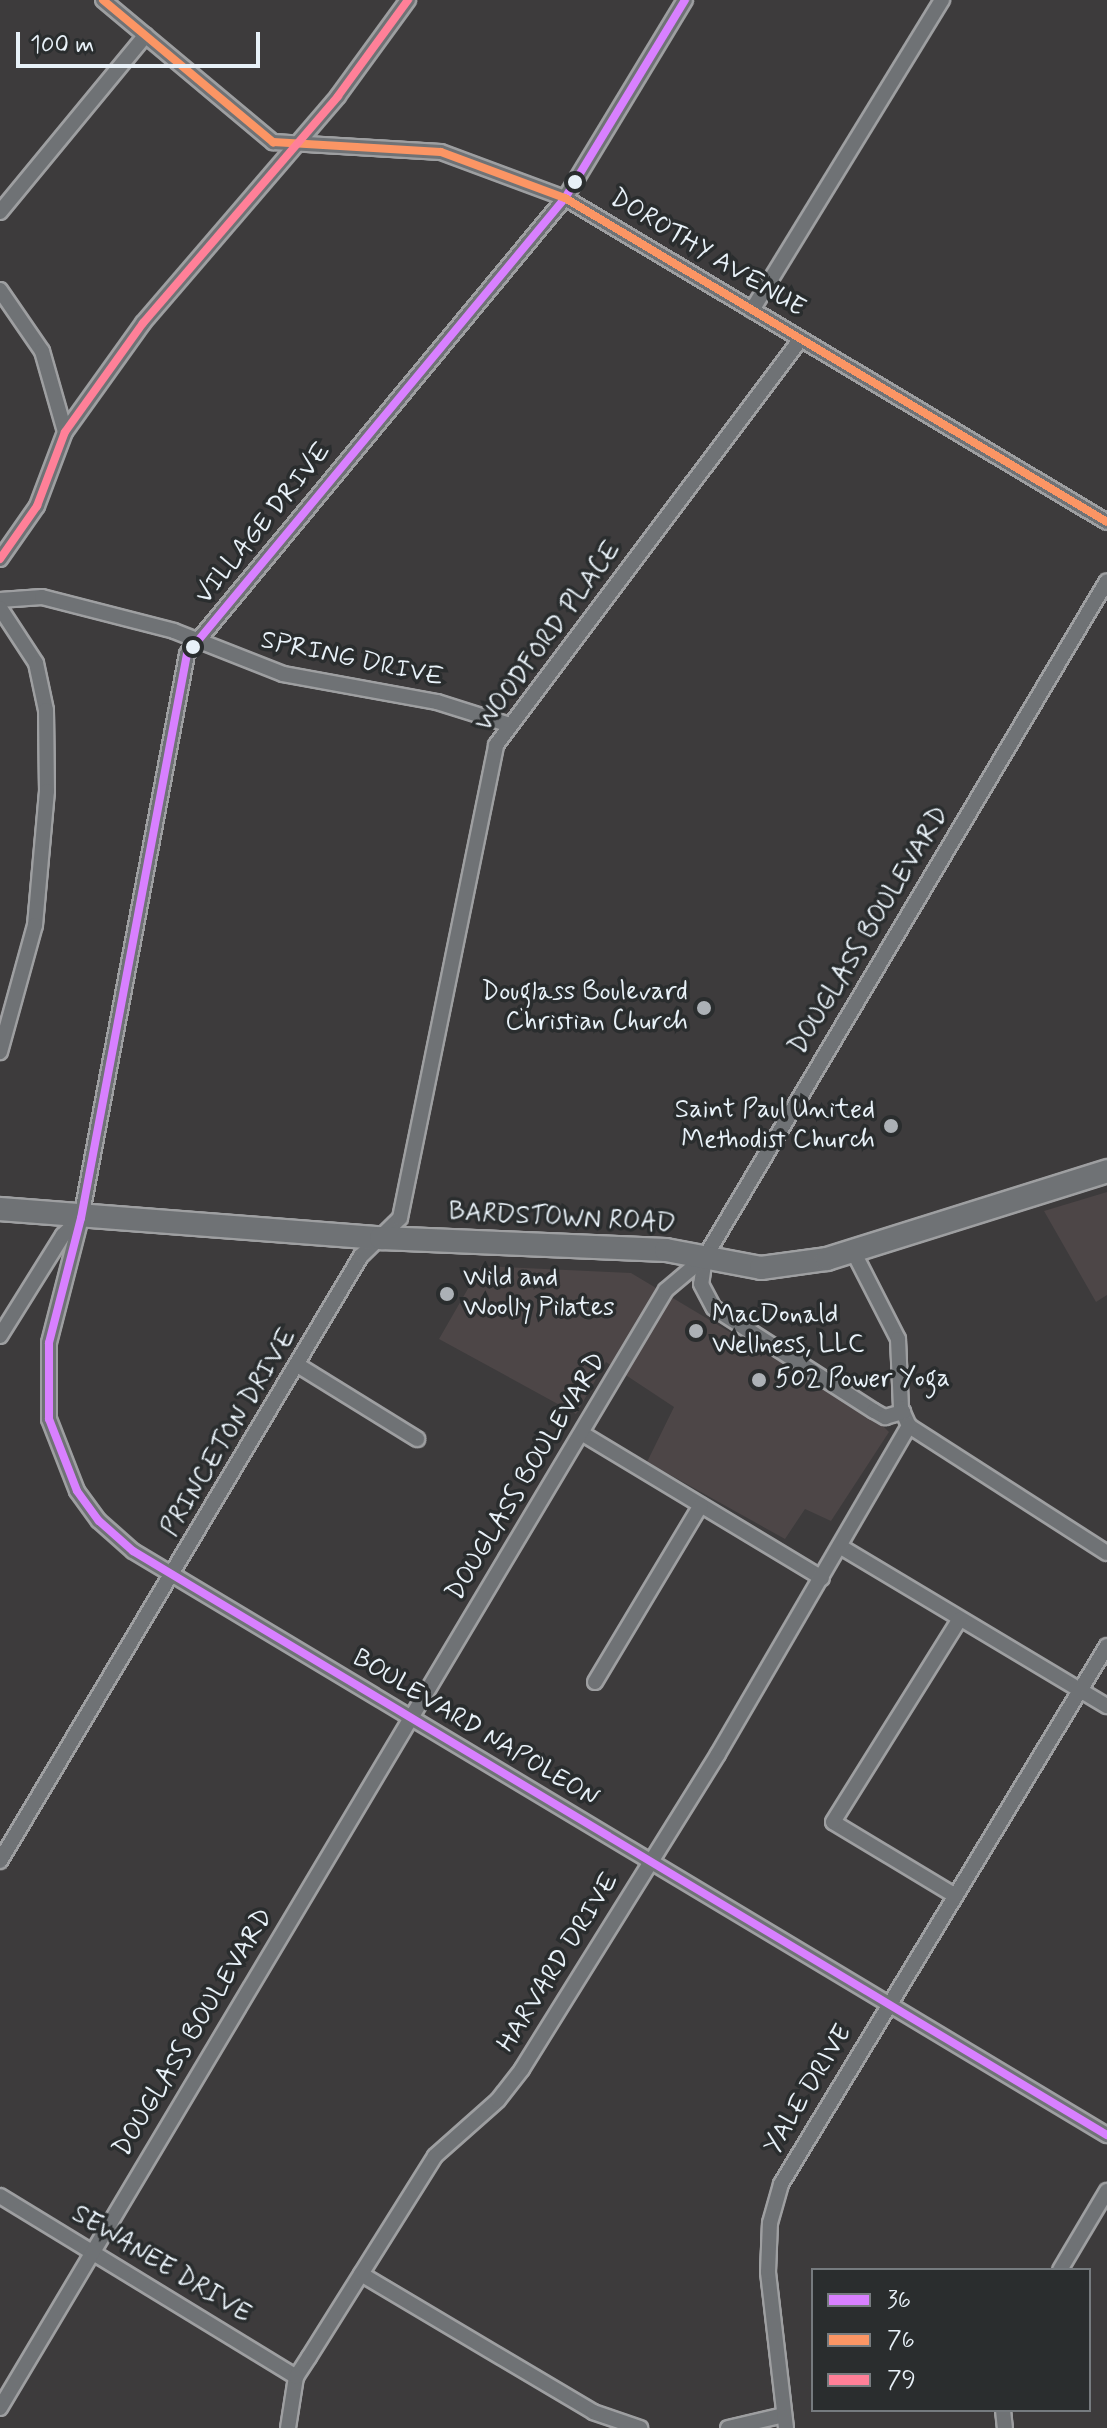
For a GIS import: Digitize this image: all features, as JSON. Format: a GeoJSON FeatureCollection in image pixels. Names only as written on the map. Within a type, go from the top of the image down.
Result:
{"type":"FeatureCollection","features":[{"type":"Feature","properties":{"kind":"main road","name":"BARDSTOWN ROAD"},"geometry":{"type":"LineString","coordinates":[[0,1209],[81,1218],[381,1238],[666,1250],[746,1266],[791,1267],[853,1251],[1107,1171]]}},
{"type":"Feature","properties":{"kind":"street","name":"DOROTHY AVENUE"},"geometry":{"type":"LineString","coordinates":[[103,0],[273,142],[296,147],[397,146],[441,152],[565,198],[1107,522]]}},
{"type":"Feature","properties":{"kind":"street"},"geometry":{"type":"LineString","coordinates":[[0,559],[37,506],[65,432],[143,323],[296,147],[408,0]]}},
{"type":"Feature","properties":{"kind":"street","name":"VILLAGE DRIVE"},"geometry":{"type":"LineString","coordinates":[[81,1218],[184,665],[200,640],[565,198],[685,0]]}},
{"type":"Feature","properties":{"kind":"street"},"geometry":{"type":"LineString","coordinates":[[752,310],[942,0]]}},
{"type":"Feature","properties":{"kind":"street"},"geometry":{"type":"LineString","coordinates":[[0,212],[146,35]]}},
{"type":"Feature","properties":{"kind":"street"},"geometry":{"type":"LineString","coordinates":[[0,290],[42,351],[65,432]]}},
{"type":"Feature","properties":{"kind":"street","name":"WOODFORD PLACE"},"geometry":{"type":"LineString","coordinates":[[381,1238],[400,1218],[496,745],[800,340]]}},
{"type":"Feature","properties":{"kind":"street","name":"DOUGLASS BOULEVARD"},"geometry":{"type":"LineString","coordinates":[[0,2408],[91,2250],[583,1434],[666,1290],[705,1257],[1107,581]]}},
{"type":"Feature","properties":{"kind":"street","name":"SPRING DRIVE"},"geometry":{"type":"LineString","coordinates":[[0,600],[42,597],[200,640],[283,674],[437,702],[510,725]]}},
{"type":"Feature","properties":{"kind":"street"},"geometry":{"type":"LineString","coordinates":[[0,608],[36,663],[46,710],[47,791],[35,925],[0,1052]]}},
{"type":"Feature","properties":{"kind":"street"},"geometry":{"type":"LineString","coordinates":[[0,1336],[63,1235],[81,1218]]}},
{"type":"Feature","properties":{"kind":"street","name":"BOULEVARD NAPOLEON"},"geometry":{"type":"LineString","coordinates":[[81,1218],[47,1359],[53,1436],[71,1479],[99,1521],[133,1551],[173,1576],[1107,2135]]}},
{"type":"Feature","properties":{"kind":"street","name":"PRINCETON DRIVE"},"geometry":{"type":"LineString","coordinates":[[0,1861],[299,1366],[361,1256],[381,1238]]}},
{"type":"Feature","properties":{"kind":"street"},"geometry":{"type":"LineString","coordinates":[[853,1251],[898,1339],[909,1424]]}},
{"type":"Feature","properties":{"kind":"street"},"geometry":{"type":"LineString","coordinates":[[705,1257],[701,1284],[714,1308],[874,1411],[909,1424],[1107,1553]]}},
{"type":"Feature","properties":{"kind":"street"},"geometry":{"type":"LineString","coordinates":[[299,1366],[417,1439]]}},
{"type":"Feature","properties":{"kind":"street","name":"HARVARD DRIVE"},"geometry":{"type":"LineString","coordinates":[[288,2428],[296,2377],[435,2156],[498,2100],[522,2069],[841,1547],[909,1424]]}},
{"type":"Feature","properties":{"kind":"street"},"geometry":{"type":"LineString","coordinates":[[583,1434],[822,1578]]}},
{"type":"Feature","properties":{"kind":"street"},"geometry":{"type":"LineString","coordinates":[[595,1682],[701,1505]]}},
{"type":"Feature","properties":{"kind":"street"},"geometry":{"type":"LineString","coordinates":[[841,1547],[1107,1706]]}},
{"type":"Feature","properties":{"kind":"street"},"geometry":{"type":"LineString","coordinates":[[954,1895],[833,1822],[960,1619]]}},
{"type":"Feature","properties":{"kind":"street","name":"YALE DRIVE"},"geometry":{"type":"LineString","coordinates":[[785,2422],[769,2287],[772,2213],[781,2184],[1107,1646]]}},
{"type":"Feature","properties":{"kind":"street"},"geometry":{"type":"LineString","coordinates":[[1061,2268],[1107,2191]]}},
{"type":"Feature","properties":{"kind":"street","name":"SEWANEE DRIVE"},"geometry":{"type":"LineString","coordinates":[[0,2196],[296,2377]]}},
{"type":"Feature","properties":{"kind":"street"},"geometry":{"type":"LineString","coordinates":[[361,2274],[593,2412],[640,2428]]}},
{"type":"Feature","properties":{"kind":"street"},"geometry":{"type":"LineString","coordinates":[[728,2428],[785,2422]]}},
{"type":"Feature","properties":{"kind":"shaded area"},"geometry":{"type":"Polygon","coordinates":[[[1107,1192],[1107,1295],[1096,1302],[1044,1211],[1107,1192]]]}},
{"type":"Feature","properties":{"kind":"shaded area"},"geometry":{"type":"Polygon","coordinates":[[[481,1266],[631,1273],[877,1420],[889,1432],[831,1521],[805,1509],[785,1539],[647,1462],[674,1407],[606,1362],[576,1414],[439,1339],[481,1266]]]}},
{"type":"Feature","properties":{"kind":"transit line","name":"76"},"geometry":{"type":"LineString","coordinates":[[103,0],[273,142],[441,152],[565,198],[1107,522]]}},
{"type":"Feature","properties":{"kind":"transit line","name":"79"},"geometry":{"type":"LineString","coordinates":[[0,559],[37,506],[65,432],[143,323],[338,96],[408,0]]}},
{"type":"Feature","properties":{"kind":"transit line","name":"36"},"geometry":{"type":"LineString","coordinates":[[685,0],[565,198],[187,654],[81,1218],[49,1343],[49,1419],[77,1491],[99,1521],[133,1551],[1107,2135]]}},
{"type":"Feature","properties":{"kind":"place","name":"Douglass Boulevard Christian Church"},"geometry":{"type":"Point","coordinates":[704,1008]}},
{"type":"Feature","properties":{"kind":"place","name":"Saint Paul United Methodist Church"},"geometry":{"type":"Point","coordinates":[891,1126]}},
{"type":"Feature","properties":{"kind":"place","name":"Wild and Woolly Pilates"},"geometry":{"type":"Point","coordinates":[447,1294]}},
{"type":"Feature","properties":{"kind":"place","name":"MacDonald Wellness, LLC"},"geometry":{"type":"Point","coordinates":[696,1331]}},
{"type":"Feature","properties":{"kind":"place","name":"502 Power Yoga"},"geometry":{"type":"Point","coordinates":[759,1380]}}]}
